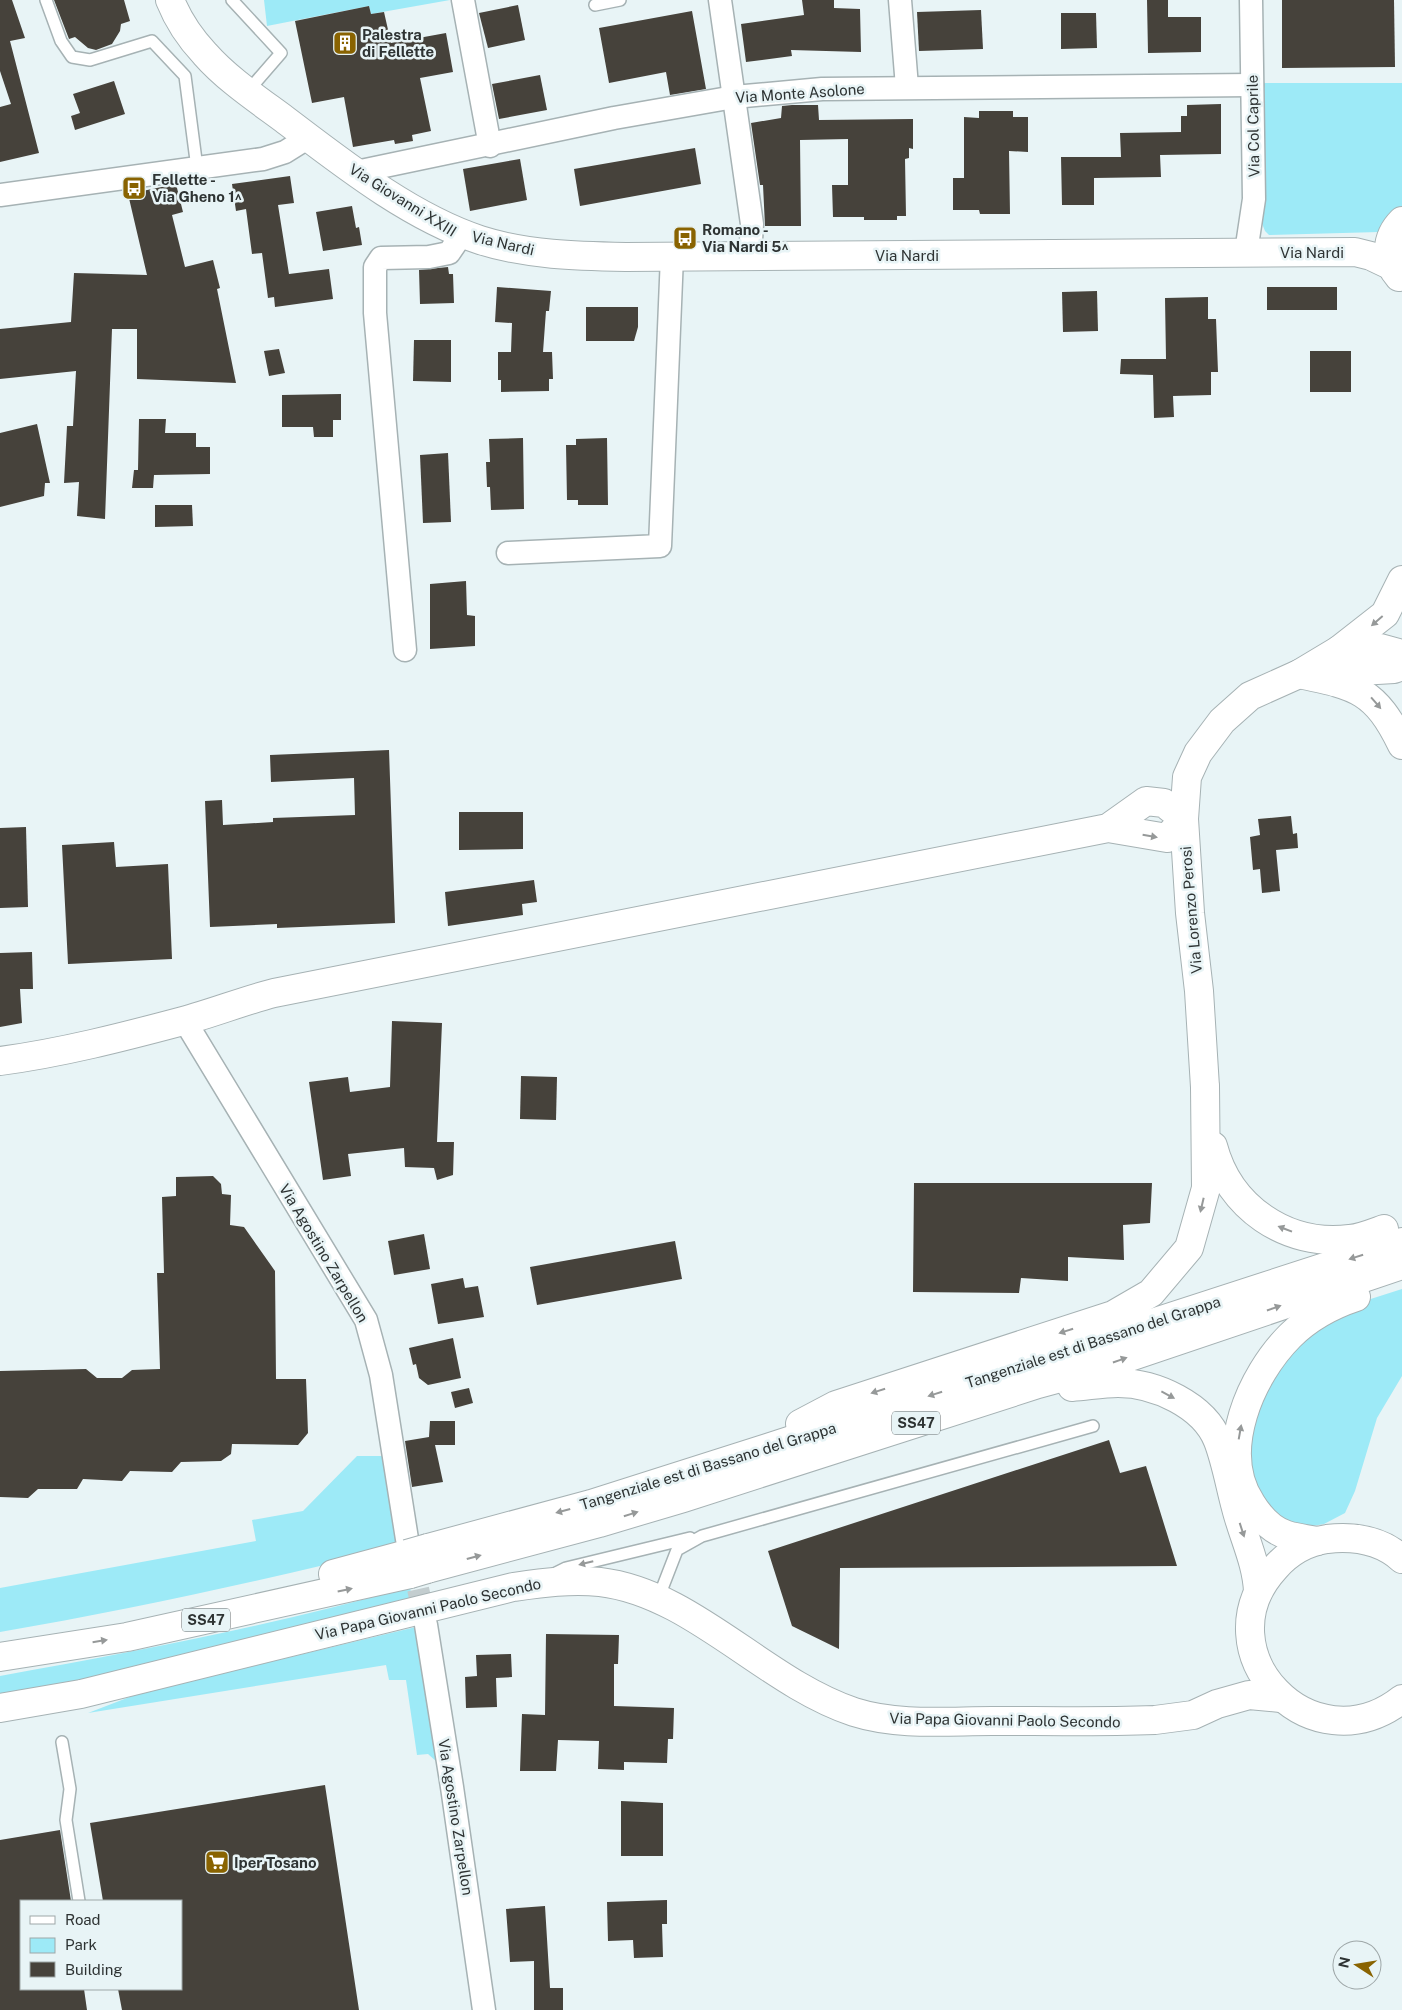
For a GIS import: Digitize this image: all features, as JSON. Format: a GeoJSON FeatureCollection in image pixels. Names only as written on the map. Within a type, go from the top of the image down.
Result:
{"type":"FeatureCollection","features":[{"type":"Feature","properties":{"kind":"main road","name":"Via Giovanni XXIII"},"geometry":{"type":"LineString","coordinates":[[170,0],[195,42],[212,61],[248,91],[356,172],[437,222],[462,234]]}},
{"type":"Feature","properties":{"kind":"main road"},"geometry":{"type":"LineString","coordinates":[[1355,252],[1370,247],[1397,228]]}},
{"type":"Feature","properties":{"kind":"main road"},"geometry":{"type":"LineString","coordinates":[[1397,228],[1388,248],[1397,273]]}},
{"type":"Feature","properties":{"kind":"main road","name":"Via Nardi"},"geometry":{"type":"LineString","coordinates":[[462,234],[505,246],[556,254],[750,256],[1355,252]]}},
{"type":"Feature","properties":{"kind":"main road"},"geometry":{"type":"LineString","coordinates":[[1355,252],[1371,256],[1397,273]]}},
{"type":"Feature","properties":{"kind":"main road"},"geometry":{"type":"LineString","coordinates":[[1184,819],[1187,777],[1207,738],[1222,721],[1250,696],[1299,674],[1339,650],[1385,614],[1402,580]]}},
{"type":"Feature","properties":{"kind":"main road"},"geometry":{"type":"LineString","coordinates":[[1339,650],[1380,648],[1402,654]]}},
{"type":"Feature","properties":{"kind":"main road"},"geometry":{"type":"LineString","coordinates":[[1299,674],[1394,669],[1402,666]]}},
{"type":"Feature","properties":{"kind":"main road"},"geometry":{"type":"LineString","coordinates":[[1299,674],[1342,683],[1363,692],[1377,704],[1394,728],[1402,745]]}},
{"type":"Feature","properties":{"kind":"main road","name":"Via Lorenzo Perosi"},"geometry":{"type":"LineString","coordinates":[[184,1021],[238,1002],[274,993],[1108,828],[1167,838],[1184,819]]}},
{"type":"Feature","properties":{"kind":"main road","name":"Via Lorenzo Perosi"},"geometry":{"type":"LineString","coordinates":[[1184,819],[1190,913],[1199,991],[1205,1087]]}},
{"type":"Feature","properties":{"kind":"main road"},"geometry":{"type":"LineString","coordinates":[[0,1061],[82,1046],[184,1021]]}},
{"type":"Feature","properties":{"kind":"main road"},"geometry":{"type":"LineString","coordinates":[[1205,1087],[1212,1144],[1217,1163],[1233,1192],[1258,1215],[1288,1230],[1317,1238],[1332,1239],[1358,1238],[1402,1223]]}},
{"type":"Feature","properties":{"kind":"main road"},"geometry":{"type":"LineString","coordinates":[[768,1448],[794,1428],[836,1405],[1113,1315],[1151,1293],[1189,1248],[1199,1220],[1206,1188],[1205,1087]]}},
{"type":"Feature","properties":{"kind":"main road","name":"Tangenziale est di Bassano del Grappa"},"geometry":{"type":"LineString","coordinates":[[0,1657],[127,1637],[416,1557],[768,1448],[1402,1242]]}},
{"type":"Feature","properties":{"kind":"main road","name":"Tangenziale est di Bassano del Grappa"},"geometry":{"type":"LineString","coordinates":[[0,1641],[232,1598],[416,1557],[599,1523],[683,1498],[1038,1384],[1097,1368],[1402,1265]]}},
{"type":"Feature","properties":{"kind":"main road"},"geometry":{"type":"LineString","coordinates":[[1317,1541],[1286,1535],[1271,1526],[1258,1514],[1248,1498],[1241,1482],[1237,1463],[1243,1418],[1261,1374],[1291,1335],[1308,1320],[1329,1308],[1402,1282]]}},
{"type":"Feature","properties":{"kind":"main road"},"geometry":{"type":"LineString","coordinates":[[683,1498],[713,1496],[830,1464],[1054,1389],[1119,1383],[1159,1390],[1195,1410],[1207,1422],[1218,1440],[1240,1525],[1257,1575],[1258,1592]]}},
{"type":"Feature","properties":{"kind":"main road","name":"Via Papa Giovanni Paolo Secondo"},"geometry":{"type":"LineString","coordinates":[[1402,1559],[1382,1546],[1365,1540],[1347,1537],[1317,1541],[1299,1548],[1282,1560],[1269,1575],[1258,1592],[1251,1618],[1252,1644],[1262,1673],[1281,1698],[1305,1714],[1333,1721],[1361,1720],[1388,1710],[1402,1699]]}},
{"type":"Feature","properties":{"kind":"main road","name":"Via Papa Giovanni Paolo Secondo"},"geometry":{"type":"LineString","coordinates":[[0,1708],[81,1694],[490,1593],[534,1584],[571,1580],[601,1582],[631,1589],[658,1599],[694,1619],[806,1691],[835,1705],[873,1717],[917,1721],[1140,1721],[1184,1717],[1205,1711],[1217,1704],[1249,1695],[1281,1698]]}},
{"type":"Feature","properties":{"kind":"main road","name":"Via Papa Giovanni Paolo Secondo"},"geometry":{"type":"LineString","coordinates":[[1217,1704],[1239,1679],[1252,1644]]}},
{"type":"Feature","properties":{"kind":"street"},"geometry":{"type":"LineString","coordinates":[[464,0],[490,146]]}},
{"type":"Feature","properties":{"kind":"street"},"geometry":{"type":"LineString","coordinates":[[720,0],[752,224],[750,256]]}},
{"type":"Feature","properties":{"kind":"street"},"geometry":{"type":"LineString","coordinates":[[900,0],[907,87]]}},
{"type":"Feature","properties":{"kind":"street","name":"Via Col Caprile"},"geometry":{"type":"LineString","coordinates":[[1246,252],[1254,199],[1251,0]]}},
{"type":"Feature","properties":{"kind":"street","name":"Via Monte Asolone"},"geometry":{"type":"LineString","coordinates":[[356,172],[490,146],[614,118],[734,97],[822,89],[907,87],[1252,85]]}},
{"type":"Feature","properties":{"kind":"street"},"geometry":{"type":"LineString","coordinates":[[0,195],[275,156],[309,138]]}},
{"type":"Feature","properties":{"kind":"street","name":"Via Giovanni XXIII"},"geometry":{"type":"LineString","coordinates":[[405,650],[375,313],[375,267],[380,258],[429,257],[449,252],[462,234]]}},
{"type":"Feature","properties":{"kind":"street"},"geometry":{"type":"LineString","coordinates":[[508,553],[660,546],[672,256]]}},
{"type":"Feature","properties":{"kind":"street","name":"Via Agostino Zarpellon"},"geometry":{"type":"LineString","coordinates":[[184,1021],[366,1320],[381,1375],[416,1557]]}},
{"type":"Feature","properties":{"kind":"street","name":"Via Agostino Zarpellon"},"geometry":{"type":"LineString","coordinates":[[426,1625],[452,1787],[484,2010]]}},
{"type":"Feature","properties":{"kind":"lane"},"geometry":{"type":"LineString","coordinates":[[46,0],[61,40],[72,57],[90,60],[152,41],[185,76],[197,168]]}},
{"type":"Feature","properties":{"kind":"lane"},"geometry":{"type":"LineString","coordinates":[[232,0],[281,53],[248,91]]}},
{"type":"Feature","properties":{"kind":"lane"},"geometry":{"type":"LineString","coordinates":[[595,5],[620,0]]}},
{"type":"Feature","properties":{"kind":"lane"},"geometry":{"type":"LineString","coordinates":[[534,1584],[566,1568],[702,1536],[1093,1426]]}},
{"type":"Feature","properties":{"kind":"lane"},"geometry":{"type":"LineString","coordinates":[[658,1599],[677,1550],[702,1536]]}},
{"type":"Feature","properties":{"kind":"lane"},"geometry":{"type":"LineString","coordinates":[[62,1742],[70,1789],[66,1820],[80,1900]]}},
{"type":"Feature","properties":{"kind":"green space"},"geometry":{"type":"Polygon","coordinates":[[[264,0],[450,0],[371,14],[369,6],[267,26],[264,0]]]}},
{"type":"Feature","properties":{"kind":"green space"},"geometry":{"type":"Polygon","coordinates":[[[1261,83],[1402,83],[1402,210],[1379,232],[1269,235],[1265,231],[1261,221],[1261,83]]]}},
{"type":"Feature","properties":{"kind":"green space"},"geometry":{"type":"Polygon","coordinates":[[[1402,1289],[1402,1376],[1377,1418],[1355,1491],[1345,1513],[1324,1524],[1301,1528],[1274,1521],[1239,1459],[1279,1357],[1355,1304],[1402,1289]]]}},
{"type":"Feature","properties":{"kind":"green space"},"geometry":{"type":"Polygon","coordinates":[[[357,1456],[391,1456],[403,1546],[202,1593],[0,1632],[0,1588],[256,1541],[252,1520],[303,1511],[357,1456]]]}},
{"type":"Feature","properties":{"kind":"green space"},"geometry":{"type":"Polygon","coordinates":[[[410,1587],[413,1605],[145,1669],[0,1697],[0,1676],[155,1647],[257,1625],[410,1587]]]}},
{"type":"Feature","properties":{"kind":"green space"},"geometry":{"type":"Polygon","coordinates":[[[420,1626],[437,1762],[428,1754],[417,1755],[406,1680],[389,1680],[386,1665],[88,1713],[140,1693],[420,1626]]]}},
{"type":"Feature","properties":{"kind":"building"},"geometry":{"type":"Polygon","coordinates":[[[0,0],[12,0],[25,38],[10,41],[39,153],[0,162],[0,107],[11,104],[0,71],[0,0]]]}},
{"type":"Feature","properties":{"kind":"building"},"geometry":{"type":"Polygon","coordinates":[[[54,0],[124,0],[130,21],[121,24],[120,31],[112,44],[96,50],[88,48],[75,37],[69,39],[54,0]]]}},
{"type":"Feature","properties":{"kind":"building"},"geometry":{"type":"Polygon","coordinates":[[[802,0],[834,0],[834,8],[860,9],[861,52],[791,50],[792,56],[746,62],[741,24],[804,15],[802,0]]]}},
{"type":"Feature","properties":{"kind":"building"},"geometry":{"type":"Polygon","coordinates":[[[1147,0],[1168,0],[1168,17],[1201,17],[1201,52],[1148,53],[1147,0]]]}},
{"type":"Feature","properties":{"kind":"building"},"geometry":{"type":"Polygon","coordinates":[[[1282,0],[1394,0],[1395,67],[1282,68],[1282,0]]]}},
{"type":"Feature","properties":{"kind":"building"},"geometry":{"type":"Polygon","coordinates":[[[518,5],[525,40],[488,48],[479,13],[518,5]]]}},
{"type":"Feature","properties":{"kind":"building"},"geometry":{"type":"Polygon","coordinates":[[[369,6],[371,14],[384,12],[391,43],[446,33],[453,72],[420,78],[431,131],[412,135],[413,141],[395,144],[394,140],[353,147],[344,97],[312,103],[295,21],[369,6]]]}},
{"type":"Feature","properties":{"kind":"building"},"geometry":{"type":"Polygon","coordinates":[[[981,10],[983,49],[919,51],[917,12],[981,10]]]}},
{"type":"Feature","properties":{"kind":"building"},"geometry":{"type":"Polygon","coordinates":[[[692,11],[706,89],[670,95],[666,72],[609,83],[599,28],[692,11]]]}},
{"type":"Feature","properties":{"kind":"building"},"geometry":{"type":"Polygon","coordinates":[[[1061,13],[1096,13],[1097,48],[1061,49],[1061,13]]]}},
{"type":"Feature","properties":{"kind":"building"},"geometry":{"type":"Polygon","coordinates":[[[540,75],[547,110],[499,119],[492,84],[540,75]]]}},
{"type":"Feature","properties":{"kind":"building"},"geometry":{"type":"Polygon","coordinates":[[[114,81],[125,114],[75,130],[71,116],[80,113],[73,94],[114,81]]]}},
{"type":"Feature","properties":{"kind":"building"},"geometry":{"type":"Polygon","coordinates":[[[1221,104],[1221,154],[1160,155],[1161,177],[1094,178],[1094,205],[1062,205],[1061,157],[1121,157],[1120,133],[1181,132],[1181,116],[1187,116],[1187,105],[1221,104]]]}},
{"type":"Feature","properties":{"kind":"building"},"geometry":{"type":"Polygon","coordinates":[[[818,105],[819,120],[913,119],[913,149],[909,148],[909,158],[905,159],[906,216],[897,216],[897,220],[864,220],[864,217],[833,217],[832,185],[848,185],[848,139],[800,140],[801,226],[765,226],[763,185],[760,185],[751,123],[781,118],[782,106],[818,105]]]}},
{"type":"Feature","properties":{"kind":"building"},"geometry":{"type":"Polygon","coordinates":[[[979,111],[1013,111],[1013,117],[1028,117],[1028,152],[1009,151],[1010,214],[980,214],[979,210],[953,210],[953,178],[964,178],[964,117],[979,118],[979,111]]]}},
{"type":"Feature","properties":{"kind":"building"},"geometry":{"type":"Polygon","coordinates":[[[695,148],[701,184],[580,206],[574,169],[695,148]]]}},
{"type":"Feature","properties":{"kind":"building"},"geometry":{"type":"Polygon","coordinates":[[[520,159],[527,200],[470,211],[463,169],[520,159]]]}},
{"type":"Feature","properties":{"kind":"building"},"geometry":{"type":"Polygon","coordinates":[[[290,176],[294,203],[278,205],[289,274],[329,269],[333,299],[275,307],[274,297],[268,298],[262,253],[252,254],[246,209],[236,211],[232,184],[290,176]]]}},
{"type":"Feature","properties":{"kind":"building"},"geometry":{"type":"Polygon","coordinates":[[[176,184],[183,212],[172,215],[185,267],[213,260],[220,288],[217,289],[236,383],[137,379],[137,329],[112,329],[105,519],[77,516],[79,482],[64,483],[67,426],[73,426],[76,371],[0,379],[0,329],[71,322],[74,273],[147,275],[128,194],[176,184]]]}},
{"type":"Feature","properties":{"kind":"building"},"geometry":{"type":"Polygon","coordinates":[[[352,206],[356,228],[359,227],[362,245],[323,251],[316,212],[352,206]]]}},
{"type":"Feature","properties":{"kind":"building"},"geometry":{"type":"Polygon","coordinates":[[[448,267],[449,274],[453,274],[454,303],[420,304],[419,270],[448,267]]]}},
{"type":"Feature","properties":{"kind":"building"},"geometry":{"type":"Polygon","coordinates":[[[497,287],[551,291],[549,311],[546,311],[543,352],[552,352],[553,379],[549,379],[549,391],[501,392],[501,380],[498,380],[498,352],[511,352],[512,323],[495,322],[497,287]]]}},
{"type":"Feature","properties":{"kind":"building"},"geometry":{"type":"Polygon","coordinates":[[[1267,287],[1337,287],[1337,310],[1267,310],[1267,287]]]}},
{"type":"Feature","properties":{"kind":"building"},"geometry":{"type":"Polygon","coordinates":[[[1097,291],[1098,331],[1063,332],[1062,292],[1097,291]]]}},
{"type":"Feature","properties":{"kind":"building"},"geometry":{"type":"Polygon","coordinates":[[[1208,297],[1208,319],[1216,319],[1218,372],[1211,372],[1211,395],[1173,396],[1174,417],[1154,418],[1153,375],[1120,374],[1121,359],[1166,359],[1165,298],[1208,297]]]}},
{"type":"Feature","properties":{"kind":"building"},"geometry":{"type":"Polygon","coordinates":[[[586,307],[638,307],[638,327],[634,341],[586,341],[586,307]]]}},
{"type":"Feature","properties":{"kind":"building"},"geometry":{"type":"Polygon","coordinates":[[[414,340],[451,340],[451,382],[413,381],[414,340]]]}},
{"type":"Feature","properties":{"kind":"building"},"geometry":{"type":"Polygon","coordinates":[[[279,349],[285,373],[269,376],[264,351],[279,349]]]}},
{"type":"Feature","properties":{"kind":"building"},"geometry":{"type":"Polygon","coordinates":[[[1310,351],[1351,351],[1351,392],[1310,392],[1310,351]]]}},
{"type":"Feature","properties":{"kind":"building"},"geometry":{"type":"Polygon","coordinates":[[[341,394],[341,420],[333,420],[333,437],[314,437],[313,427],[282,427],[282,395],[341,394]]]}},
{"type":"Feature","properties":{"kind":"building"},"geometry":{"type":"Polygon","coordinates":[[[139,419],[166,419],[165,433],[196,433],[196,447],[210,447],[210,474],[154,475],[153,488],[132,488],[134,470],[138,470],[139,419]]]}},
{"type":"Feature","properties":{"kind":"building"},"geometry":{"type":"Polygon","coordinates":[[[37,424],[50,483],[45,483],[44,496],[0,507],[0,433],[37,424]]]}},
{"type":"Feature","properties":{"kind":"building"},"geometry":{"type":"Polygon","coordinates":[[[523,438],[524,509],[491,510],[490,487],[487,487],[486,462],[490,462],[489,439],[523,438]]]}},
{"type":"Feature","properties":{"kind":"building"},"geometry":{"type":"Polygon","coordinates":[[[607,438],[608,505],[578,505],[578,500],[567,500],[566,445],[576,445],[576,439],[607,438]]]}},
{"type":"Feature","properties":{"kind":"building"},"geometry":{"type":"Polygon","coordinates":[[[448,453],[451,522],[423,523],[420,455],[448,453]]]}},
{"type":"Feature","properties":{"kind":"building"},"geometry":{"type":"Polygon","coordinates":[[[155,505],[192,505],[193,526],[155,527],[155,505]]]}},
{"type":"Feature","properties":{"kind":"building"},"geometry":{"type":"Polygon","coordinates":[[[466,581],[467,615],[475,616],[475,646],[430,649],[430,584],[466,581]]]}},
{"type":"Feature","properties":{"kind":"building"},"geometry":{"type":"Polygon","coordinates":[[[389,750],[395,923],[277,928],[277,924],[210,927],[205,801],[222,800],[223,825],[273,822],[273,818],[355,815],[354,778],[271,782],[270,755],[389,750]]]}},
{"type":"Feature","properties":{"kind":"building"},"geometry":{"type":"Polygon","coordinates":[[[459,812],[523,812],[523,849],[459,850],[459,812]]]}},
{"type":"Feature","properties":{"kind":"building"},"geometry":{"type":"Polygon","coordinates":[[[1291,816],[1293,834],[1297,833],[1298,848],[1276,850],[1280,891],[1262,893],[1260,869],[1253,870],[1250,837],[1260,835],[1258,819],[1291,816]]]}},
{"type":"Feature","properties":{"kind":"building"},"geometry":{"type":"Polygon","coordinates":[[[26,827],[28,907],[0,908],[0,828],[26,827]]]}},
{"type":"Feature","properties":{"kind":"building"},"geometry":{"type":"Polygon","coordinates":[[[114,842],[116,867],[168,864],[172,959],[68,964],[62,845],[114,842]]]}},
{"type":"Feature","properties":{"kind":"building"},"geometry":{"type":"Polygon","coordinates":[[[534,880],[537,902],[522,904],[523,915],[448,926],[445,892],[534,880]]]}},
{"type":"Feature","properties":{"kind":"building"},"geometry":{"type":"Polygon","coordinates":[[[32,952],[33,989],[20,989],[22,1023],[0,1027],[0,953],[32,952]]]}},
{"type":"Feature","properties":{"kind":"building"},"geometry":{"type":"Polygon","coordinates":[[[392,1021],[442,1023],[437,1142],[454,1142],[453,1175],[437,1180],[434,1168],[405,1167],[404,1148],[348,1154],[351,1176],[323,1180],[309,1082],[348,1077],[350,1092],[390,1087],[392,1021]]]}},
{"type":"Feature","properties":{"kind":"building"},"geometry":{"type":"Polygon","coordinates":[[[521,1076],[557,1077],[556,1120],[520,1119],[521,1076]]]}},
{"type":"Feature","properties":{"kind":"building"},"geometry":{"type":"Polygon","coordinates":[[[213,1176],[221,1184],[222,1194],[231,1195],[230,1225],[244,1227],[275,1271],[276,1379],[306,1379],[308,1433],[298,1445],[232,1444],[231,1454],[221,1461],[181,1462],[172,1472],[130,1471],[122,1481],[83,1479],[77,1489],[38,1489],[28,1498],[0,1497],[0,1371],[86,1369],[97,1378],[122,1378],[132,1370],[160,1369],[157,1273],[164,1273],[162,1197],[176,1196],[176,1177],[213,1176]]]}},
{"type":"Feature","properties":{"kind":"building"},"geometry":{"type":"Polygon","coordinates":[[[914,1183],[1152,1183],[1150,1223],[1123,1225],[1124,1260],[1068,1257],[1068,1281],[1021,1278],[1019,1293],[913,1292],[914,1183]]]}},
{"type":"Feature","properties":{"kind":"building"},"geometry":{"type":"Polygon","coordinates":[[[424,1234],[430,1269],[394,1275],[388,1241],[424,1234]]]}},
{"type":"Feature","properties":{"kind":"building"},"geometry":{"type":"Polygon","coordinates":[[[675,1241],[682,1279],[537,1305],[530,1267],[675,1241]]]}},
{"type":"Feature","properties":{"kind":"building"},"geometry":{"type":"Polygon","coordinates":[[[463,1278],[465,1288],[478,1286],[484,1317],[438,1324],[431,1284],[463,1278]]]}},
{"type":"Feature","properties":{"kind":"building"},"geometry":{"type":"Polygon","coordinates":[[[453,1338],[461,1378],[428,1385],[419,1378],[416,1364],[413,1365],[409,1348],[453,1338]]]}},
{"type":"Feature","properties":{"kind":"building"},"geometry":{"type":"Polygon","coordinates":[[[469,1388],[473,1403],[455,1408],[451,1392],[469,1388]]]}},
{"type":"Feature","properties":{"kind":"building"},"geometry":{"type":"Polygon","coordinates":[[[430,1421],[455,1421],[455,1445],[435,1445],[443,1482],[412,1487],[405,1441],[429,1437],[430,1421]]]}},
{"type":"Feature","properties":{"kind":"building"},"geometry":{"type":"Polygon","coordinates":[[[1109,1440],[1120,1473],[1146,1466],[1177,1566],[840,1568],[839,1649],[792,1626],[768,1551],[1109,1440]]]}},
{"type":"Feature","properties":{"kind":"building"},"geometry":{"type":"Polygon","coordinates":[[[546,1634],[619,1635],[618,1664],[614,1664],[614,1706],[674,1708],[673,1739],[668,1739],[667,1763],[624,1762],[624,1770],[598,1769],[599,1741],[558,1740],[556,1771],[520,1771],[522,1714],[545,1715],[546,1634]]]}},
{"type":"Feature","properties":{"kind":"building"},"geometry":{"type":"Polygon","coordinates":[[[511,1654],[512,1677],[496,1678],[497,1707],[466,1708],[465,1677],[477,1676],[476,1655],[511,1654]]]}},
{"type":"Feature","properties":{"kind":"building","name":"Iper Tosano"},"geometry":{"type":"Polygon","coordinates":[[[325,1785],[359,2010],[122,2010],[118,1990],[182,1990],[182,1900],[103,1900],[90,1823],[325,1785]]]}},
{"type":"Feature","properties":{"kind":"building"},"geometry":{"type":"Polygon","coordinates":[[[621,1801],[663,1803],[663,1856],[621,1856],[621,1801]]]}},
{"type":"Feature","properties":{"kind":"building"},"geometry":{"type":"Polygon","coordinates":[[[60,1830],[71,1900],[20,1900],[20,1990],[84,1990],[87,2010],[0,2010],[0,1840],[60,1830]]]}},
{"type":"Feature","properties":{"kind":"building"},"geometry":{"type":"Polygon","coordinates":[[[667,1900],[667,1924],[662,1924],[663,1957],[634,1958],[633,1940],[608,1941],[607,1902],[667,1900]]]}},
{"type":"Feature","properties":{"kind":"building"},"geometry":{"type":"Polygon","coordinates":[[[545,1906],[550,1988],[563,1988],[563,2010],[534,2010],[534,1961],[510,1962],[506,1909],[545,1906]]]}},
{"type":"Feature","properties":{"kind":"tunnel"},"geometry":{"type":"LineString","coordinates":[[411,1557],[426,1625]]}},
{"type":"Feature","properties":{"kind":"place","name":"Palestra di Fellette"},"geometry":{"type":"Point","coordinates":[345,43]}},
{"type":"Feature","properties":{"kind":"place","name":"Fellette - Via Gheno 1^"},"geometry":{"type":"Point","coordinates":[134,188]}},
{"type":"Feature","properties":{"kind":"place","name":"Romano - Via Nardi 5^"},"geometry":{"type":"Point","coordinates":[685,238]}},
{"type":"Feature","properties":{"kind":"place","name":"Iper Tosano"},"geometry":{"type":"Point","coordinates":[217,1862]}}]}
